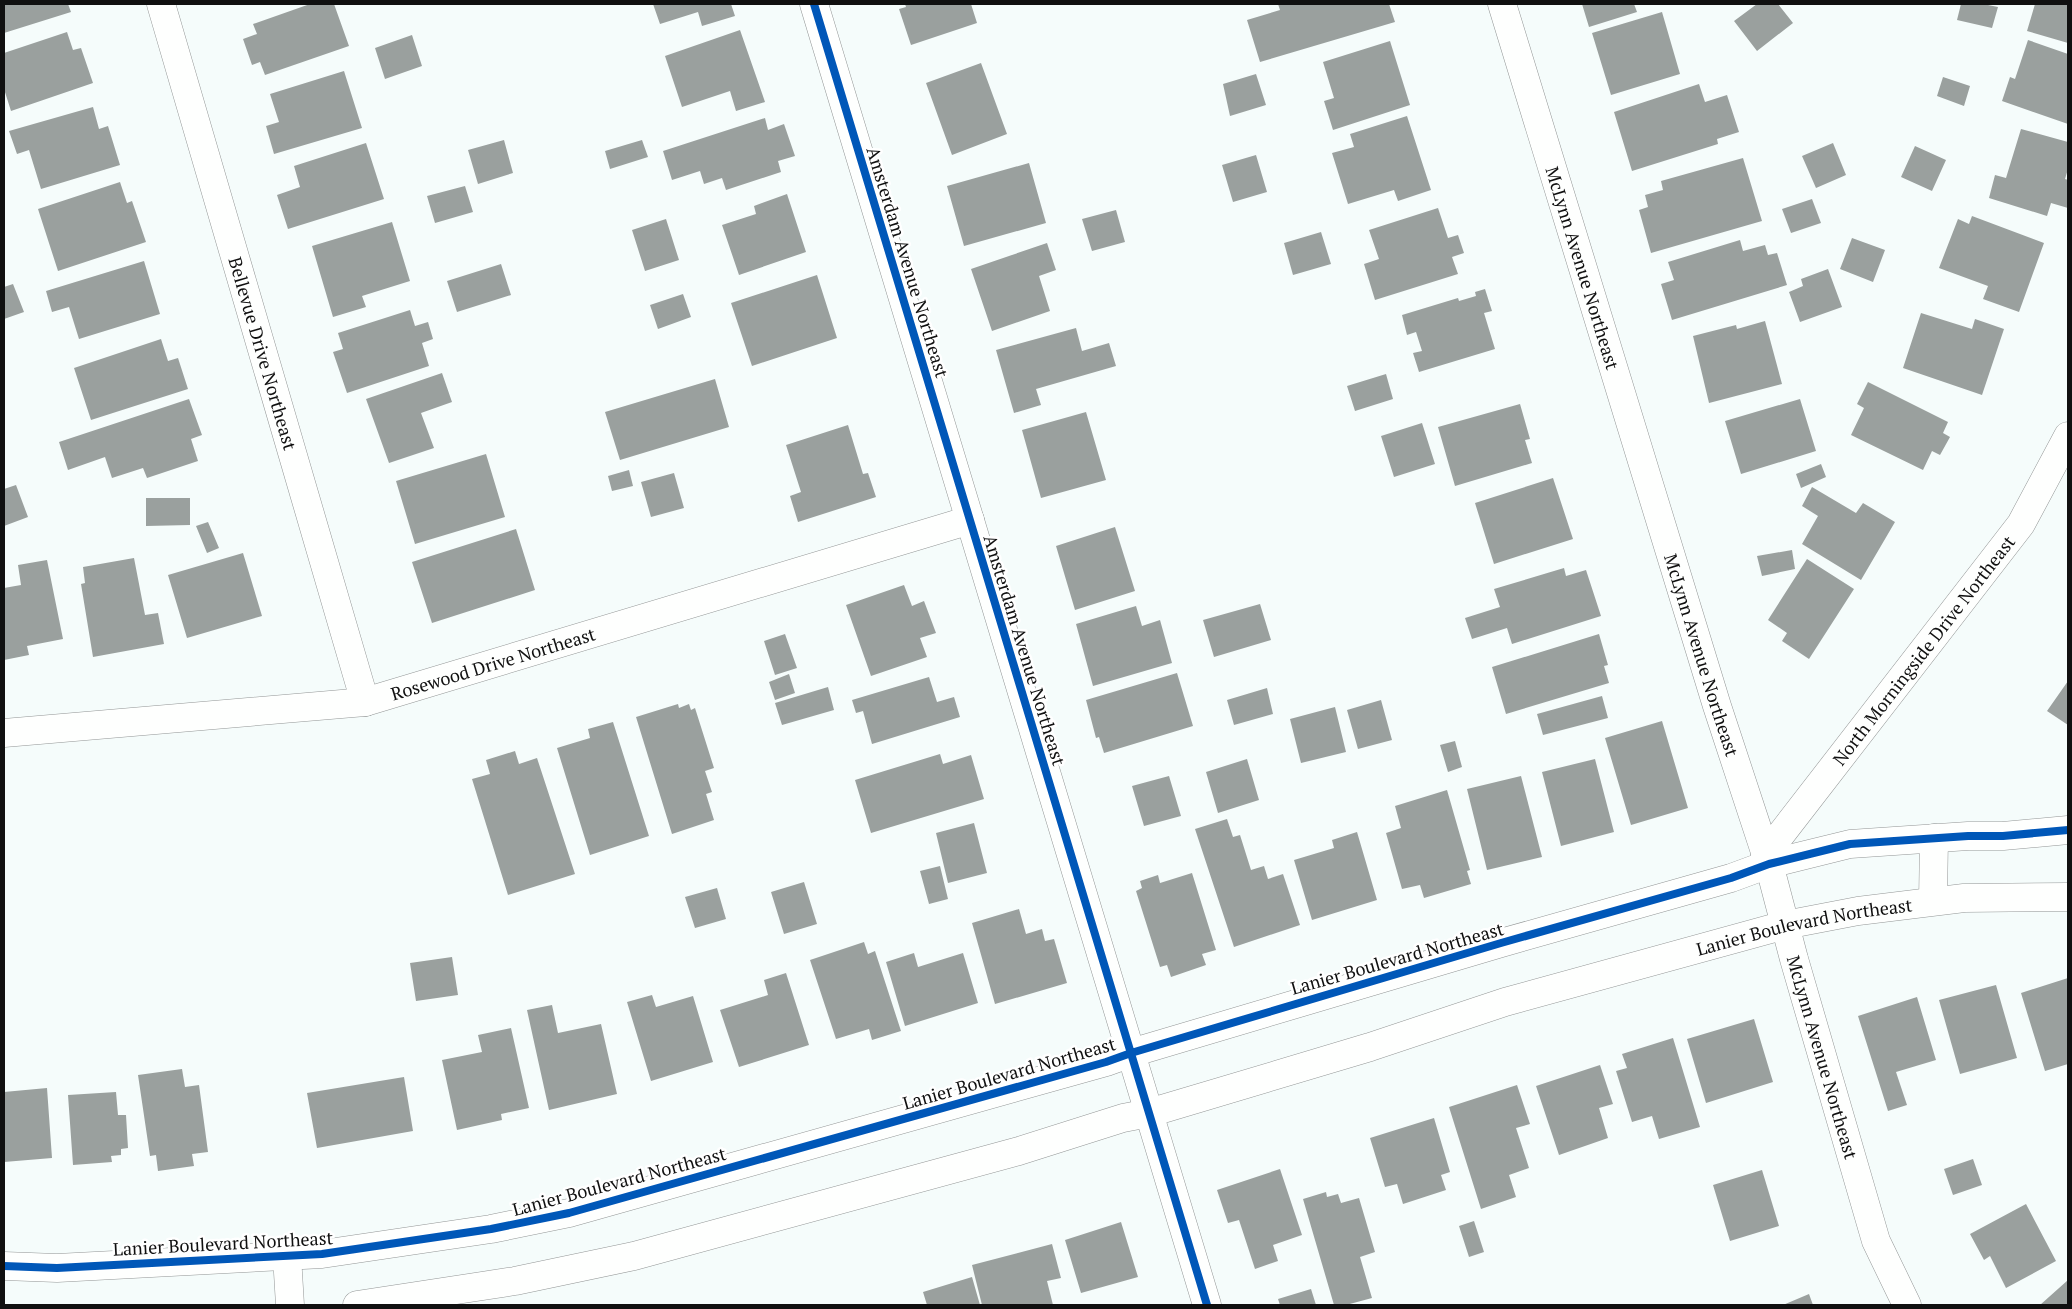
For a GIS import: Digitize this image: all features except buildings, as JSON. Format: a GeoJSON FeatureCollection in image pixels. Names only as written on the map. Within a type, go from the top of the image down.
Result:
{"type":"FeatureCollection","features":[{"type":"Feature","properties":{"kind":"street","name":"Bellevue Drive Northeast"},"geometry":{"type":"LineString","coordinates":[[161,4],[365,702]]}},
{"type":"Feature","properties":{"kind":"street","name":"Amsterdam Avenue Northeast"},"geometry":{"type":"LineString","coordinates":[[814,4],[1207,1305]]}},
{"type":"Feature","properties":{"kind":"street","name":"McLynn Avenue Northeast"},"geometry":{"type":"LineString","coordinates":[[1502,4],[1714,696],[1767,859],[1876,1241],[1907,1305]]}},
{"type":"Feature","properties":{"kind":"street","name":"North Morningside Drive Northeast"},"geometry":{"type":"LineString","coordinates":[[1767,859],[2021,524],[2068,436]]}},
{"type":"Feature","properties":{"kind":"street","name":"Rosewood Drive Northeast"},"geometry":{"type":"LineString","coordinates":[[4,733],[365,702],[970,520]]}},
{"type":"Feature","properties":{"kind":"street","name":"Lanier Boulevard Northeast"},"geometry":{"type":"LineString","coordinates":[[4,1266],[57,1268],[322,1254],[491,1230],[569,1213],[1097,1065],[1131,1052],[1501,943],[1731,878],[1767,859],[1850,844],[1934,838],[2004,836],[2068,830]]}},
{"type":"Feature","properties":{"kind":"street"},"geometry":{"type":"LineString","coordinates":[[1933,902],[1934,838]]}},
{"type":"Feature","properties":{"kind":"street","name":"Lanier Boulevard Northeast"},"geometry":{"type":"LineString","coordinates":[[357,1305],[515,1281],[634,1256],[1019,1151],[1123,1118],[1149,1113],[1370,1047],[1505,1002],[1785,925],[1858,911],[1964,898],[2068,897]]}},
{"type":"Feature","properties":{"kind":"street"},"geometry":{"type":"LineString","coordinates":[[287,1256],[290,1305]]}},
{"type":"Feature","properties":{"kind":"cycle path"},"geometry":{"type":"LineString","coordinates":[[814,4],[1207,1305]]}},
{"type":"Feature","properties":{"kind":"cycle path"},"geometry":{"type":"LineString","coordinates":[[4,1266],[57,1268],[322,1254],[491,1229],[569,1213],[1106,1062],[1501,943],[1731,878],[1769,864],[1850,844],[1968,836],[2003,836],[2068,830]]}}]}
